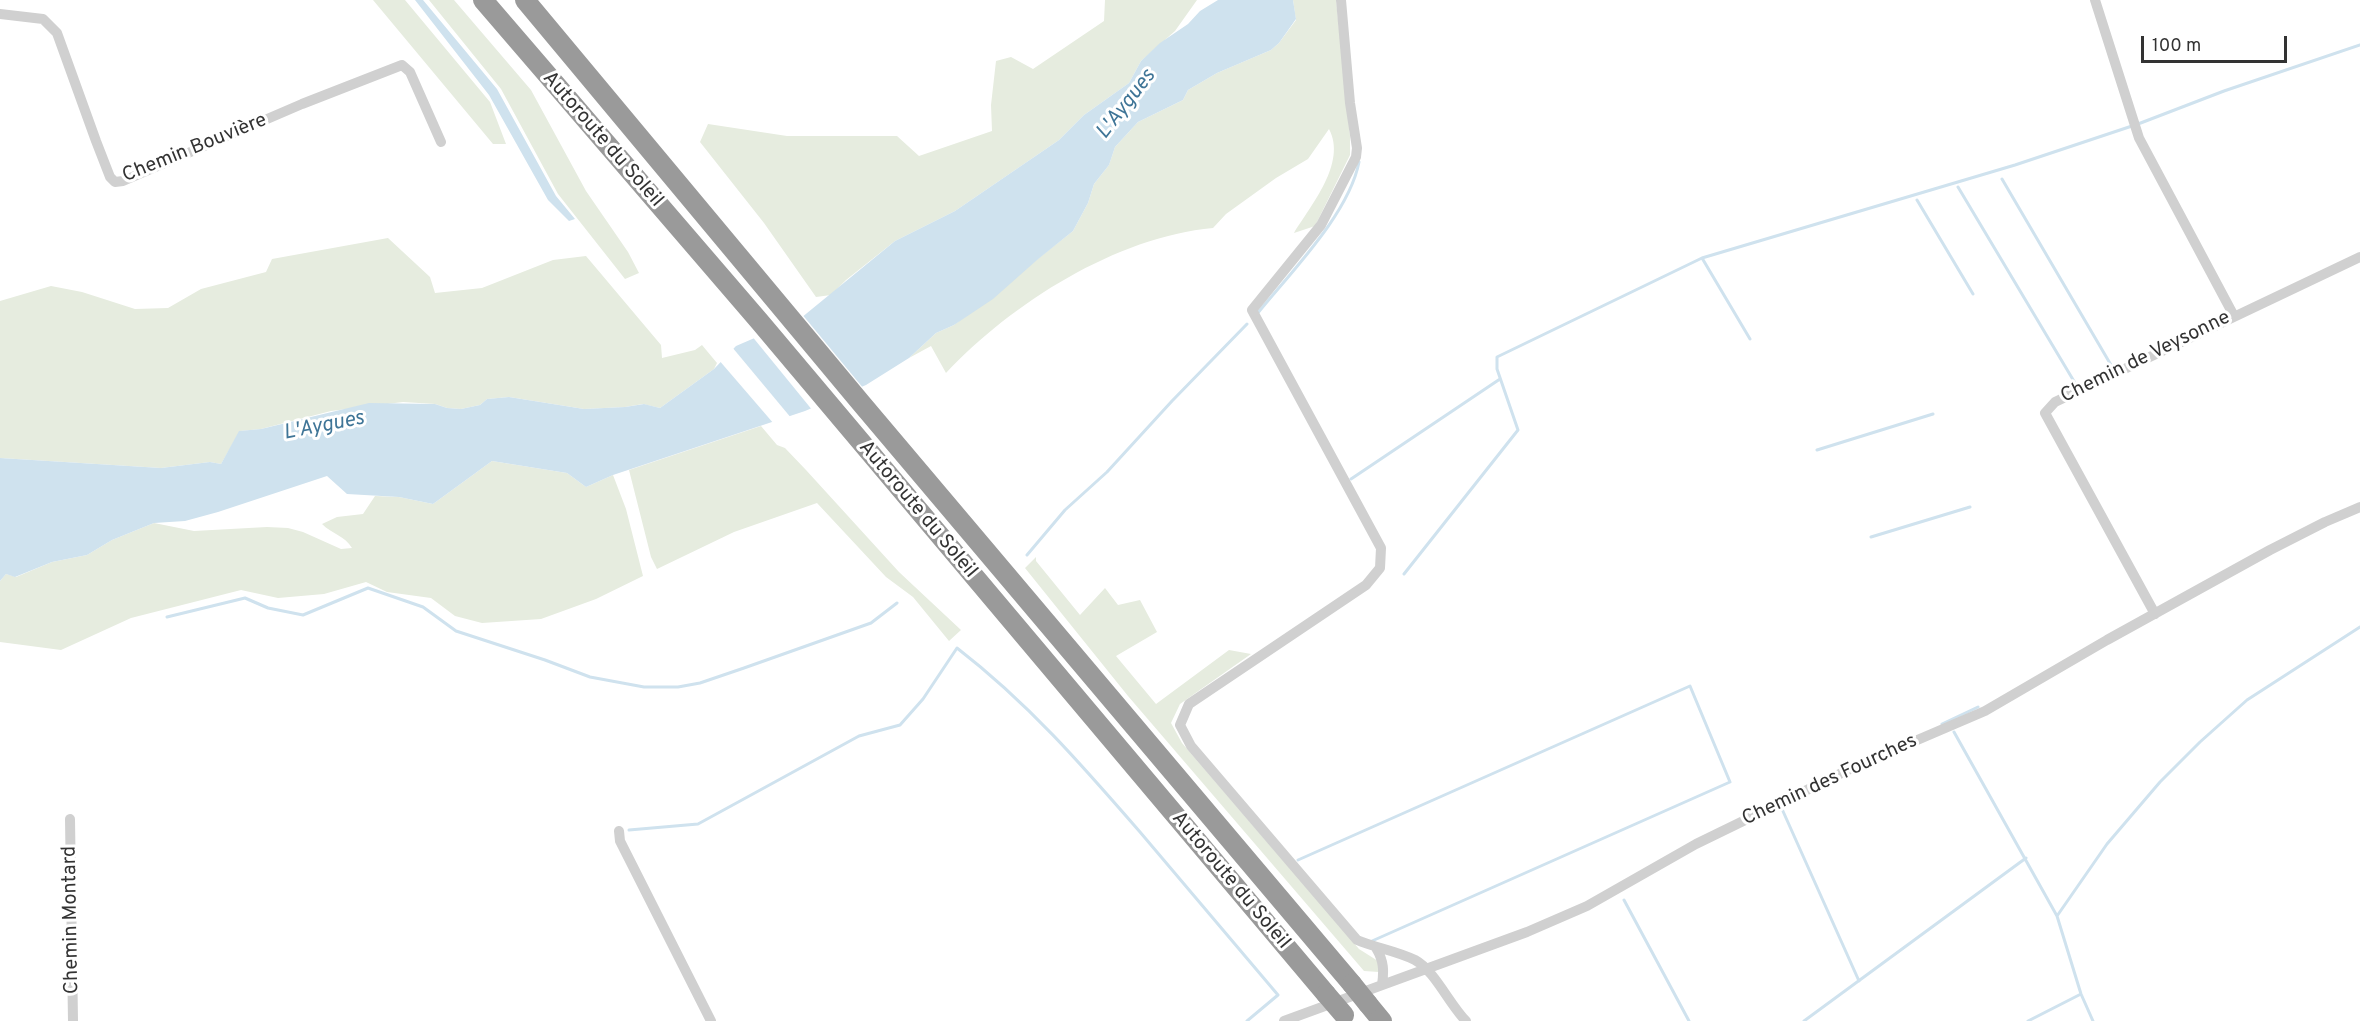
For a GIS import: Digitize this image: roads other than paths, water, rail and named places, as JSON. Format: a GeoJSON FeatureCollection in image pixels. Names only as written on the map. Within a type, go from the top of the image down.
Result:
{"type":"FeatureCollection","features":[{"type":"Feature","properties":{"kind":"highway","name":"Autoroute du Soleil"},"geometry":{"type":"LineString","coordinates":[[483,0],[760,322],[1346,1018]]}},
{"type":"Feature","properties":{"kind":"highway","name":"Autoroute du Soleil"},"geometry":{"type":"LineString","coordinates":[[525,0],[1382,1021]]}},
{"type":"Feature","properties":{"kind":"street"},"geometry":{"type":"LineString","coordinates":[[1341,0],[1356,156],[1321,225],[1252,310],[1381,548],[1380,568],[1366,585],[1189,704],[1180,725],[1191,746],[1357,939],[1415,961],[1426,969],[1466,1021]]}},
{"type":"Feature","properties":{"kind":"street"},"geometry":{"type":"LineString","coordinates":[[2095,0],[2139,138],[2234,316]]}},
{"type":"Feature","properties":{"kind":"street","name":"Chemin Bouvière"},"geometry":{"type":"LineString","coordinates":[[0,14],[43,19],[57,33],[110,177],[115,182],[123,182],[302,104],[402,65],[410,72],[441,142]]}},
{"type":"Feature","properties":{"kind":"street","name":"Chemin de Veysonne"},"geometry":{"type":"LineString","coordinates":[[2155,614],[2045,413],[2055,402],[2360,257]]}},
{"type":"Feature","properties":{"kind":"street","name":"Chemin des Fourches"},"geometry":{"type":"LineString","coordinates":[[1284,1021],[1306,1016],[1527,932],[1587,906],[1680,853],[1852,768],[1985,711],[2298,535],[2360,507]]}},
{"type":"Feature","properties":{"kind":"street","name":"Chemin Montard"},"geometry":{"type":"LineString","coordinates":[[70,819],[73,1021]]}},
{"type":"Feature","properties":{"kind":"street"},"geometry":{"type":"LineString","coordinates":[[620,831],[620,840],[711,1021]]}},
{"type":"Feature","properties":{"kind":"street"},"geometry":{"type":"LineString","coordinates":[[1376,948],[1384,970],[1382,986]]}},
{"type":"Feature","properties":{"kind":"water"},"geometry":{"type":"Polygon","coordinates":[[[415,0],[423,0],[497,89],[556,196],[575,219],[569,221],[548,200],[489,95],[415,0]]]}},
{"type":"Feature","properties":{"kind":"water","name":"L'Aygues"},"geometry":{"type":"Polygon","coordinates":[[[1218,0],[1293,0],[1296,19],[1279,43],[1271,50],[1217,73],[1188,90],[1183,100],[1138,122],[1115,147],[1109,165],[1094,184],[1088,203],[1073,231],[993,299],[954,325],[936,333],[909,358],[866,385],[805,411],[613,475],[586,487],[567,473],[492,461],[433,504],[399,497],[347,494],[327,476],[185,521],[154,523],[112,540],[87,555],[52,562],[15,577],[6,574],[0,581],[0,458],[161,468],[210,462],[221,464],[239,431],[261,429],[369,403],[435,404],[461,409],[480,405],[487,399],[509,397],[584,409],[644,404],[660,408],[714,369],[736,346],[801,318],[895,241],[955,211],[1059,140],[1084,115],[1129,83],[1141,61],[1160,43],[1188,24],[1200,11],[1218,0]]]}},
{"type":"Feature","properties":{"kind":"waterway"},"geometry":{"type":"LineString","coordinates":[[2138,124],[2224,91],[2360,45]]}},
{"type":"Feature","properties":{"kind":"waterway"},"geometry":{"type":"LineString","coordinates":[[1404,574],[1518,430],[1497,369],[1497,357],[1702,258],[2015,165],[2132,126]]}},
{"type":"Feature","properties":{"kind":"waterway"},"geometry":{"type":"LineString","coordinates":[[1257,314],[1331,222],[1353,182],[1359,162]]}},
{"type":"Feature","properties":{"kind":"waterway"},"geometry":{"type":"LineString","coordinates":[[2002,179],[2111,365]]}},
{"type":"Feature","properties":{"kind":"waterway"},"geometry":{"type":"LineString","coordinates":[[1958,187],[2078,388]]}},
{"type":"Feature","properties":{"kind":"waterway"},"geometry":{"type":"LineString","coordinates":[[1917,200],[1973,294]]}},
{"type":"Feature","properties":{"kind":"waterway"},"geometry":{"type":"LineString","coordinates":[[1702,258],[1750,339]]}},
{"type":"Feature","properties":{"kind":"waterway"},"geometry":{"type":"LineString","coordinates":[[1027,555],[1065,510],[1107,472],[1247,324]]}},
{"type":"Feature","properties":{"kind":"waterway"},"geometry":{"type":"LineString","coordinates":[[1351,479],[1500,379]]}},
{"type":"Feature","properties":{"kind":"waterway"},"geometry":{"type":"LineString","coordinates":[[1817,450],[1933,414]]}},
{"type":"Feature","properties":{"kind":"waterway"},"geometry":{"type":"LineString","coordinates":[[1871,537],[1970,507]]}},
{"type":"Feature","properties":{"kind":"waterway"},"geometry":{"type":"LineString","coordinates":[[167,617],[245,598],[268,608],[303,615],[368,588],[423,607],[456,631],[590,677],[644,687],[678,687],[700,683],[871,623],[897,603]]}},
{"type":"Feature","properties":{"kind":"waterway"},"geometry":{"type":"LineString","coordinates":[[2093,1021],[2081,994],[2057,916],[2107,844],[2160,782],[2200,742],[2247,700],[2360,627]]}},
{"type":"Feature","properties":{"kind":"waterway"},"geometry":{"type":"LineString","coordinates":[[629,830],[698,824],[859,736],[900,725],[923,699],[957,648],[1031,712],[1075,758],[1278,995],[1247,1021]]}},
{"type":"Feature","properties":{"kind":"waterway"},"geometry":{"type":"LineString","coordinates":[[1298,860],[1690,686],[1730,782],[1372,941]]}},
{"type":"Feature","properties":{"kind":"waterway"},"geometry":{"type":"LineString","coordinates":[[1942,724],[1978,707]]}},
{"type":"Feature","properties":{"kind":"waterway"},"geometry":{"type":"LineString","coordinates":[[1954,732],[2057,916]]}},
{"type":"Feature","properties":{"kind":"waterway"},"geometry":{"type":"LineString","coordinates":[[1782,809],[1859,981]]}},
{"type":"Feature","properties":{"kind":"waterway"},"geometry":{"type":"LineString","coordinates":[[1804,1021],[2026,858]]}},
{"type":"Feature","properties":{"kind":"waterway"},"geometry":{"type":"LineString","coordinates":[[1624,900],[1689,1021]]}},
{"type":"Feature","properties":{"kind":"waterway"},"geometry":{"type":"LineString","coordinates":[[2028,1021],[2081,994]]}}]}
